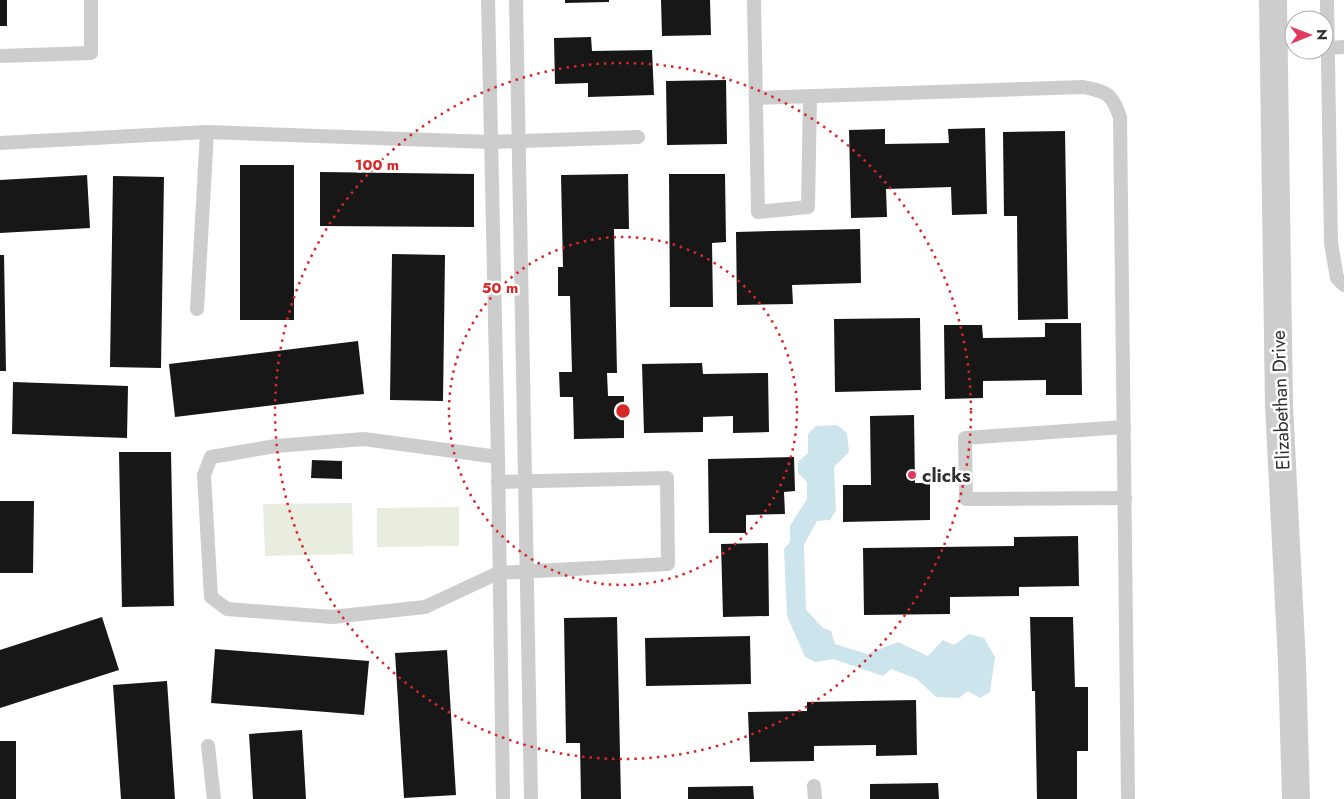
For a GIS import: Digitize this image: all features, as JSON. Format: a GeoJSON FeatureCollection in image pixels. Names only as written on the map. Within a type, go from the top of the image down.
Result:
{"type":"FeatureCollection","features":[{"type":"Feature","properties":{"kind":"street","name":"Elizabethan Drive"},"geometry":{"type":"LineString","coordinates":[[1273,0],[1279,405],[1292,663],[1296,799]]}},
{"type":"Feature","properties":{"kind":"lane"},"geometry":{"type":"LineString","coordinates":[[0,56],[91,53],[91,0]]}},
{"type":"Feature","properties":{"kind":"lane"},"geometry":{"type":"LineString","coordinates":[[488,0],[503,799]]}},
{"type":"Feature","properties":{"kind":"lane"},"geometry":{"type":"LineString","coordinates":[[516,0],[526,481],[530,799]]}},
{"type":"Feature","properties":{"kind":"lane"},"geometry":{"type":"LineString","coordinates":[[754,0],[758,212],[808,207],[810,96]]}},
{"type":"Feature","properties":{"kind":"lane"},"geometry":{"type":"LineString","coordinates":[[1328,60],[1331,243],[1337,278],[1344,285]]}},
{"type":"Feature","properties":{"kind":"lane"},"geometry":{"type":"LineString","coordinates":[[756,98],[1083,87],[1103,90],[1114,99],[1120,117],[1128,799]]}},
{"type":"Feature","properties":{"kind":"lane"},"geometry":{"type":"LineString","coordinates":[[198,309],[208,132]]}},
{"type":"Feature","properties":{"kind":"lane"},"geometry":{"type":"LineString","coordinates":[[0,143],[208,132],[490,142],[638,137]]}},
{"type":"Feature","properties":{"kind":"lane"},"geometry":{"type":"LineString","coordinates":[[1124,427],[965,438],[966,499],[1124,498]]}},
{"type":"Feature","properties":{"kind":"lane"},"geometry":{"type":"LineString","coordinates":[[498,457],[364,439],[276,446],[211,457],[204,475],[211,597],[227,609],[332,617],[425,608],[498,573],[668,564],[667,478],[498,482]]}},
{"type":"Feature","properties":{"kind":"lane"},"geometry":{"type":"LineString","coordinates":[[208,746],[214,799]]}},
{"type":"Feature","properties":{"kind":"shaded area"},"geometry":{"type":"Polygon","coordinates":[[[352,503],[353,554],[265,556],[263,504],[352,503]]]}},
{"type":"Feature","properties":{"kind":"shaded area"},"geometry":{"type":"Polygon","coordinates":[[[459,507],[459,546],[377,547],[377,508],[459,507]]]}},
{"type":"Feature","properties":{"kind":"water"},"geometry":{"type":"Polygon","coordinates":[[[837,425],[847,433],[849,452],[834,467],[836,510],[830,520],[817,521],[804,545],[806,610],[823,628],[831,631],[835,644],[867,654],[898,642],[928,656],[943,640],[954,645],[969,634],[984,638],[995,657],[990,692],[980,698],[968,691],[959,698],[936,697],[917,679],[891,669],[883,676],[833,659],[815,662],[805,657],[787,616],[784,549],[790,542],[790,526],[807,499],[807,482],[798,473],[798,462],[808,453],[808,434],[816,426],[837,425]]]}},
{"type":"Feature","properties":{"kind":"building"},"geometry":{"type":"Polygon","coordinates":[[[0,0],[7,0],[7,26],[0,26],[0,0]]]}},
{"type":"Feature","properties":{"kind":"building"},"geometry":{"type":"Polygon","coordinates":[[[565,0],[609,0],[609,2],[565,3],[565,0]]]}},
{"type":"Feature","properties":{"kind":"building"},"geometry":{"type":"Polygon","coordinates":[[[661,0],[710,0],[711,35],[662,36],[661,0]]]}},
{"type":"Feature","properties":{"kind":"building"},"geometry":{"type":"Polygon","coordinates":[[[591,37],[592,51],[652,50],[654,95],[588,97],[588,83],[555,84],[554,38],[591,37]]]}},
{"type":"Feature","properties":{"kind":"building"},"geometry":{"type":"Polygon","coordinates":[[[726,80],[727,144],[667,145],[666,81],[726,80]]]}},
{"type":"Feature","properties":{"kind":"building"},"geometry":{"type":"Polygon","coordinates":[[[985,128],[987,214],[952,215],[951,187],[886,189],[887,217],[851,218],[849,130],[885,129],[885,144],[949,143],[948,129],[985,128]]]}},
{"type":"Feature","properties":{"kind":"building"},"geometry":{"type":"Polygon","coordinates":[[[1065,131],[1068,319],[1018,320],[1017,216],[1004,216],[1003,132],[1065,131]]]}},
{"type":"Feature","properties":{"kind":"building"},"geometry":{"type":"Polygon","coordinates":[[[240,165],[294,165],[294,320],[240,320],[240,165]]]}},
{"type":"Feature","properties":{"kind":"building"},"geometry":{"type":"Polygon","coordinates":[[[320,172],[474,174],[474,227],[320,226],[320,172]]]}},
{"type":"Feature","properties":{"kind":"building"},"geometry":{"type":"Polygon","coordinates":[[[628,174],[629,229],[614,229],[617,373],[607,373],[608,396],[624,396],[624,438],[574,439],[573,397],[560,397],[559,372],[572,372],[570,296],[558,296],[558,267],[563,267],[561,175],[628,174]]]}},
{"type":"Feature","properties":{"kind":"building"},"geometry":{"type":"Polygon","coordinates":[[[669,174],[725,174],[726,242],[712,243],[713,307],[670,307],[669,174]]]}},
{"type":"Feature","properties":{"kind":"building"},"geometry":{"type":"Polygon","coordinates":[[[87,175],[90,228],[0,233],[0,180],[87,175]]]}},
{"type":"Feature","properties":{"kind":"building"},"geometry":{"type":"Polygon","coordinates":[[[113,176],[164,177],[161,368],[110,367],[113,176]]]}},
{"type":"Feature","properties":{"kind":"building"},"geometry":{"type":"Polygon","coordinates":[[[860,229],[861,283],[792,285],[793,304],[737,305],[736,232],[860,229]]]}},
{"type":"Feature","properties":{"kind":"building"},"geometry":{"type":"Polygon","coordinates":[[[392,254],[445,255],[443,401],[390,400],[392,254]]]}},
{"type":"Feature","properties":{"kind":"building"},"geometry":{"type":"Polygon","coordinates":[[[0,255],[4,255],[6,371],[0,371],[0,255]]]}},
{"type":"Feature","properties":{"kind":"building"},"geometry":{"type":"Polygon","coordinates":[[[920,318],[921,390],[835,392],[834,319],[920,318]]]}},
{"type":"Feature","properties":{"kind":"building"},"geometry":{"type":"Polygon","coordinates":[[[1045,323],[1081,323],[1082,395],[1046,395],[1046,380],[983,381],[983,398],[945,399],[944,325],[982,325],[983,338],[1045,337],[1045,323]]]}},
{"type":"Feature","properties":{"kind":"building"},"geometry":{"type":"Polygon","coordinates":[[[358,341],[364,394],[175,417],[169,364],[358,341]]]}},
{"type":"Feature","properties":{"kind":"building"},"geometry":{"type":"Polygon","coordinates":[[[702,363],[703,374],[768,373],[769,432],[733,433],[733,416],[703,417],[703,432],[644,433],[642,364],[702,363]]]}},
{"type":"Feature","properties":{"kind":"building"},"geometry":{"type":"Polygon","coordinates":[[[13,382],[128,386],[127,438],[12,434],[13,382]]]}},
{"type":"Feature","properties":{"kind":"building"},"geometry":{"type":"Polygon","coordinates":[[[914,415],[915,483],[930,483],[930,520],[843,522],[843,485],[871,485],[870,416],[914,415]]]}},
{"type":"Feature","properties":{"kind":"building"},"geometry":{"type":"Polygon","coordinates":[[[119,452],[171,452],[174,606],[122,607],[119,452]]]}},
{"type":"Feature","properties":{"kind":"building"},"geometry":{"type":"Polygon","coordinates":[[[794,457],[795,491],[784,492],[785,514],[746,515],[746,533],[709,533],[708,459],[794,457]]]}},
{"type":"Feature","properties":{"kind":"building"},"geometry":{"type":"Polygon","coordinates":[[[312,460],[342,461],[342,479],[311,478],[312,460]]]}},
{"type":"Feature","properties":{"kind":"building"},"geometry":{"type":"Polygon","coordinates":[[[0,501],[34,501],[33,573],[0,573],[0,501]]]}},
{"type":"Feature","properties":{"kind":"building"},"geometry":{"type":"Polygon","coordinates":[[[1078,536],[1079,586],[1019,587],[1019,596],[950,597],[950,614],[864,615],[863,548],[1014,546],[1014,537],[1078,536]]]}},
{"type":"Feature","properties":{"kind":"building"},"geometry":{"type":"Polygon","coordinates":[[[768,543],[769,616],[723,617],[721,544],[768,543]]]}},
{"type":"Feature","properties":{"kind":"building"},"geometry":{"type":"Polygon","coordinates":[[[102,617],[119,670],[0,708],[0,650],[102,617]]]}},
{"type":"Feature","properties":{"kind":"building"},"geometry":{"type":"Polygon","coordinates":[[[617,617],[621,799],[581,799],[580,743],[566,743],[564,618],[617,617]]]}},
{"type":"Feature","properties":{"kind":"building"},"geometry":{"type":"Polygon","coordinates":[[[1030,617],[1073,617],[1075,687],[1088,687],[1088,751],[1077,751],[1077,799],[1037,799],[1035,691],[1032,691],[1030,617]]]}},
{"type":"Feature","properties":{"kind":"building"},"geometry":{"type":"Polygon","coordinates":[[[750,636],[751,684],[646,686],[645,638],[750,636]]]}},
{"type":"Feature","properties":{"kind":"building"},"geometry":{"type":"Polygon","coordinates":[[[215,649],[369,661],[364,715],[211,703],[215,649]]]}},
{"type":"Feature","properties":{"kind":"building"},"geometry":{"type":"Polygon","coordinates":[[[447,650],[456,795],[404,798],[395,653],[447,650]]]}},
{"type":"Feature","properties":{"kind":"building"},"geometry":{"type":"Polygon","coordinates":[[[167,681],[175,799],[121,799],[113,685],[167,681]]]}},
{"type":"Feature","properties":{"kind":"building"},"geometry":{"type":"Polygon","coordinates":[[[916,700],[917,755],[876,756],[876,745],[814,746],[814,761],[750,762],[748,712],[807,711],[807,702],[916,700]]]}},
{"type":"Feature","properties":{"kind":"building"},"geometry":{"type":"Polygon","coordinates":[[[302,730],[306,799],[253,799],[249,734],[302,730]]]}},
{"type":"Feature","properties":{"kind":"building"},"geometry":{"type":"Polygon","coordinates":[[[0,741],[16,741],[16,799],[0,799],[0,741]]]}},
{"type":"Feature","properties":{"kind":"building"},"geometry":{"type":"Polygon","coordinates":[[[938,783],[939,799],[870,799],[870,784],[938,783]]]}},
{"type":"Feature","properties":{"kind":"building"},"geometry":{"type":"Polygon","coordinates":[[[753,786],[754,799],[688,799],[688,787],[753,786]]]}},
{"type":"Feature","properties":{"kind":"place","name":"clicks"},"geometry":{"type":"Point","coordinates":[912,475]}}]}
